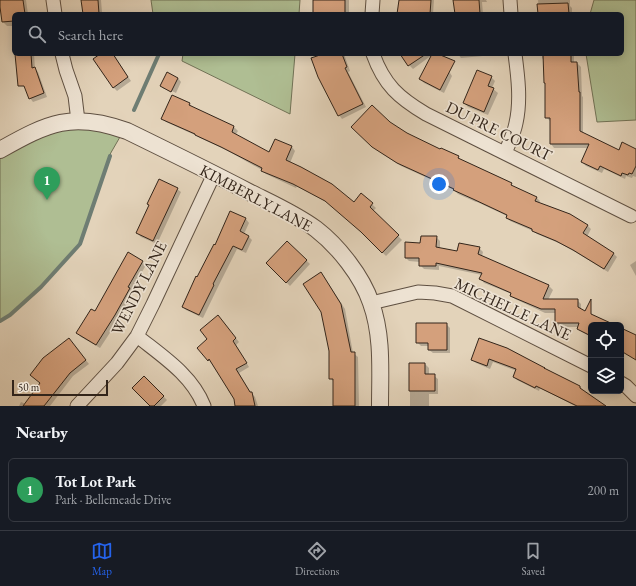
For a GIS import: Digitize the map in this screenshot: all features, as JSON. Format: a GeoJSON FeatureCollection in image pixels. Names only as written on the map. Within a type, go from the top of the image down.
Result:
{"type":"FeatureCollection","features":[{"type":"Feature","properties":{"kind":"street"},"geometry":{"type":"LineString","coordinates":[[53,0],[55,12]]}},
{"type":"Feature","properties":{"kind":"street"},"geometry":{"type":"LineString","coordinates":[[372,12],[373,0]]}},
{"type":"Feature","properties":{"kind":"street"},"geometry":{"type":"LineString","coordinates":[[510,0],[511,12]]}},
{"type":"Feature","properties":{"kind":"street"},"geometry":{"type":"LineString","coordinates":[[62,56],[75,96],[78,121]]}},
{"type":"Feature","properties":{"kind":"street","name":"DU PRE COURT"},"geometry":{"type":"LineString","coordinates":[[374,56],[389,85],[399,96],[412,106],[631,216]]}},
{"type":"Feature","properties":{"kind":"street"},"geometry":{"type":"LineString","coordinates":[[505,153],[512,138],[519,108],[516,56]]}},
{"type":"Feature","properties":{"kind":"street","name":"KIMBERLY LANE"},"geometry":{"type":"LineString","coordinates":[[0,150],[29,134],[52,125],[65,122],[86,121],[113,126],[214,174],[290,213],[316,229],[333,244],[348,262],[358,276],[371,303],[377,325],[380,348],[380,406]]}},
{"type":"Feature","properties":{"kind":"street","name":"WENDY LANE"},"geometry":{"type":"LineString","coordinates":[[77,406],[117,363],[137,336],[214,174]]}},
{"type":"Feature","properties":{"kind":"street","name":"MICHELLE LANE"},"geometry":{"type":"LineString","coordinates":[[371,303],[418,292],[435,292],[452,296],[588,364]]}},
{"type":"Feature","properties":{"kind":"street"},"geometry":{"type":"LineString","coordinates":[[137,336],[176,366],[192,384],[204,406]]}},
{"type":"Feature","properties":{"kind":"street"},"geometry":{"type":"LineString","coordinates":[[624,385],[636,396]]}},
{"type":"Feature","properties":{"kind":"green space"},"geometry":{"type":"Polygon","coordinates":[[[151,0],[300,0],[299,12],[153,12],[151,0]]]}},
{"type":"Feature","properties":{"kind":"green space"},"geometry":{"type":"Polygon","coordinates":[[[594,0],[636,0],[636,120],[597,122],[586,56],[624,56],[624,12],[591,12],[594,0]]]}},
{"type":"Feature","properties":{"kind":"green space"},"geometry":{"type":"Polygon","coordinates":[[[183,56],[295,56],[290,114],[182,61],[183,56]]]}},
{"type":"Feature","properties":{"kind":"green space"},"geometry":{"type":"Polygon","coordinates":[[[52,125],[124,130],[109,156],[80,244],[41,287],[10,315],[0,321],[0,150],[52,125]]]}},
{"type":"Feature","properties":{"kind":"building"},"geometry":{"type":"Polygon","coordinates":[[[0,0],[23,0],[25,12],[12,12],[12,21],[2,22],[0,0]]]}},
{"type":"Feature","properties":{"kind":"building"},"geometry":{"type":"Polygon","coordinates":[[[81,0],[98,0],[99,12],[83,12],[81,0]]]}},
{"type":"Feature","properties":{"kind":"building"},"geometry":{"type":"Polygon","coordinates":[[[313,0],[345,0],[345,12],[313,12],[313,0]]]}},
{"type":"Feature","properties":{"kind":"building"},"geometry":{"type":"Polygon","coordinates":[[[399,0],[431,0],[430,12],[397,12],[399,0]]]}},
{"type":"Feature","properties":{"kind":"building"},"geometry":{"type":"Polygon","coordinates":[[[453,0],[479,0],[480,12],[455,12],[453,0]]]}},
{"type":"Feature","properties":{"kind":"building"},"geometry":{"type":"Polygon","coordinates":[[[568,3],[569,12],[538,12],[537,4],[568,3]]]}},
{"type":"Feature","properties":{"kind":"building"},"geometry":{"type":"Polygon","coordinates":[[[15,56],[31,56],[32,68],[35,67],[44,93],[29,99],[24,86],[18,86],[15,56]]]}},
{"type":"Feature","properties":{"kind":"building"},"geometry":{"type":"Polygon","coordinates":[[[97,56],[114,56],[128,77],[113,88],[93,59],[97,56]]]}},
{"type":"Feature","properties":{"kind":"building"},"geometry":{"type":"Polygon","coordinates":[[[317,56],[343,56],[347,67],[345,68],[363,104],[338,116],[318,77],[311,58],[317,56]]]}},
{"type":"Feature","properties":{"kind":"building"},"geometry":{"type":"Polygon","coordinates":[[[401,56],[423,56],[408,66],[401,56]]]}},
{"type":"Feature","properties":{"kind":"building"},"geometry":{"type":"Polygon","coordinates":[[[431,56],[443,56],[455,61],[440,90],[419,79],[431,56]]]}},
{"type":"Feature","properties":{"kind":"building"},"geometry":{"type":"Polygon","coordinates":[[[543,56],[571,56],[571,62],[577,62],[580,92],[580,131],[619,150],[622,142],[636,149],[636,166],[632,174],[629,173],[628,175],[622,173],[621,176],[600,166],[598,170],[581,162],[589,144],[550,144],[550,118],[545,118],[543,56]]]}},
{"type":"Feature","properties":{"kind":"building"},"geometry":{"type":"Polygon","coordinates":[[[477,70],[492,76],[488,86],[494,88],[484,112],[463,103],[477,70]]]}},
{"type":"Feature","properties":{"kind":"building"},"geometry":{"type":"Polygon","coordinates":[[[167,72],[178,78],[171,92],[160,86],[167,72]]]}},
{"type":"Feature","properties":{"kind":"building"},"geometry":{"type":"Polygon","coordinates":[[[172,95],[190,103],[189,105],[234,126],[232,132],[269,152],[275,139],[292,146],[286,160],[332,184],[354,202],[361,193],[373,203],[370,207],[399,235],[382,253],[361,232],[325,201],[293,184],[261,171],[262,168],[195,134],[161,119],[172,95]]]}},
{"type":"Feature","properties":{"kind":"building"},"geometry":{"type":"Polygon","coordinates":[[[372,105],[390,122],[407,133],[440,149],[441,148],[459,156],[458,158],[512,183],[511,185],[537,197],[535,201],[570,214],[588,225],[583,233],[614,253],[604,269],[556,241],[506,218],[507,215],[397,163],[372,147],[351,127],[372,105]]]}},
{"type":"Feature","properties":{"kind":"building"},"geometry":{"type":"Polygon","coordinates":[[[159,179],[178,188],[153,241],[136,233],[149,205],[147,204],[159,179]]]}},
{"type":"Feature","properties":{"kind":"building"},"geometry":{"type":"Polygon","coordinates":[[[230,211],[246,218],[240,231],[249,236],[242,250],[233,246],[199,315],[182,307],[196,276],[197,277],[214,244],[215,245],[230,211]]]}},
{"type":"Feature","properties":{"kind":"building"},"geometry":{"type":"Polygon","coordinates":[[[421,236],[437,236],[436,247],[457,251],[459,243],[480,247],[478,254],[549,285],[543,299],[578,299],[578,307],[585,311],[591,299],[591,314],[608,322],[588,322],[588,334],[577,329],[579,323],[555,323],[555,309],[541,309],[510,296],[511,293],[479,279],[482,273],[436,263],[436,266],[419,266],[419,258],[405,258],[405,242],[420,243],[421,236]]]}},
{"type":"Feature","properties":{"kind":"building"},"geometry":{"type":"Polygon","coordinates":[[[287,241],[307,260],[286,283],[266,263],[287,241]]]}},
{"type":"Feature","properties":{"kind":"building"},"geometry":{"type":"Polygon","coordinates":[[[128,252],[143,261],[128,287],[130,288],[115,315],[96,345],[76,333],[91,309],[95,311],[128,252]]]}},
{"type":"Feature","properties":{"kind":"building"},"geometry":{"type":"Polygon","coordinates":[[[321,272],[341,304],[351,352],[355,352],[355,406],[333,406],[333,379],[329,379],[329,351],[321,312],[303,284],[321,272]]]}},
{"type":"Feature","properties":{"kind":"building"},"geometry":{"type":"Polygon","coordinates":[[[218,315],[236,338],[233,341],[247,363],[236,369],[250,392],[252,392],[255,406],[235,406],[234,399],[209,359],[208,361],[197,348],[207,339],[200,330],[218,315]]]}},
{"type":"Feature","properties":{"kind":"building"},"geometry":{"type":"Polygon","coordinates":[[[416,323],[447,323],[447,350],[428,350],[428,343],[416,343],[416,323]]]}},
{"type":"Feature","properties":{"kind":"building"},"geometry":{"type":"Polygon","coordinates":[[[624,329],[636,335],[636,360],[624,353],[624,329]]]}},
{"type":"Feature","properties":{"kind":"building"},"geometry":{"type":"Polygon","coordinates":[[[69,338],[86,360],[70,373],[44,406],[23,406],[40,383],[30,375],[43,358],[69,338]]]}},
{"type":"Feature","properties":{"kind":"building"},"geometry":{"type":"Polygon","coordinates":[[[479,338],[507,348],[580,386],[580,388],[606,406],[577,406],[536,386],[535,388],[513,377],[516,369],[489,359],[487,366],[471,360],[479,338]]]}},
{"type":"Feature","properties":{"kind":"building"},"geometry":{"type":"Polygon","coordinates":[[[409,363],[425,363],[425,374],[435,374],[435,391],[409,391],[409,363]]]}},
{"type":"Feature","properties":{"kind":"building"},"geometry":{"type":"Polygon","coordinates":[[[144,376],[164,396],[154,406],[150,406],[132,388],[144,376]]]}},
{"type":"Feature","properties":{"kind":"waterway"},"geometry":{"type":"LineString","coordinates":[[134,110],[158,56]]}},
{"type":"Feature","properties":{"kind":"waterway"},"geometry":{"type":"LineString","coordinates":[[0,321],[10,315],[41,287],[80,244],[110,156]]}},
{"type":"Feature","properties":{"kind":"place","name":"Tot Lot Park"},"geometry":{"type":"Point","coordinates":[47,200]}}]}
